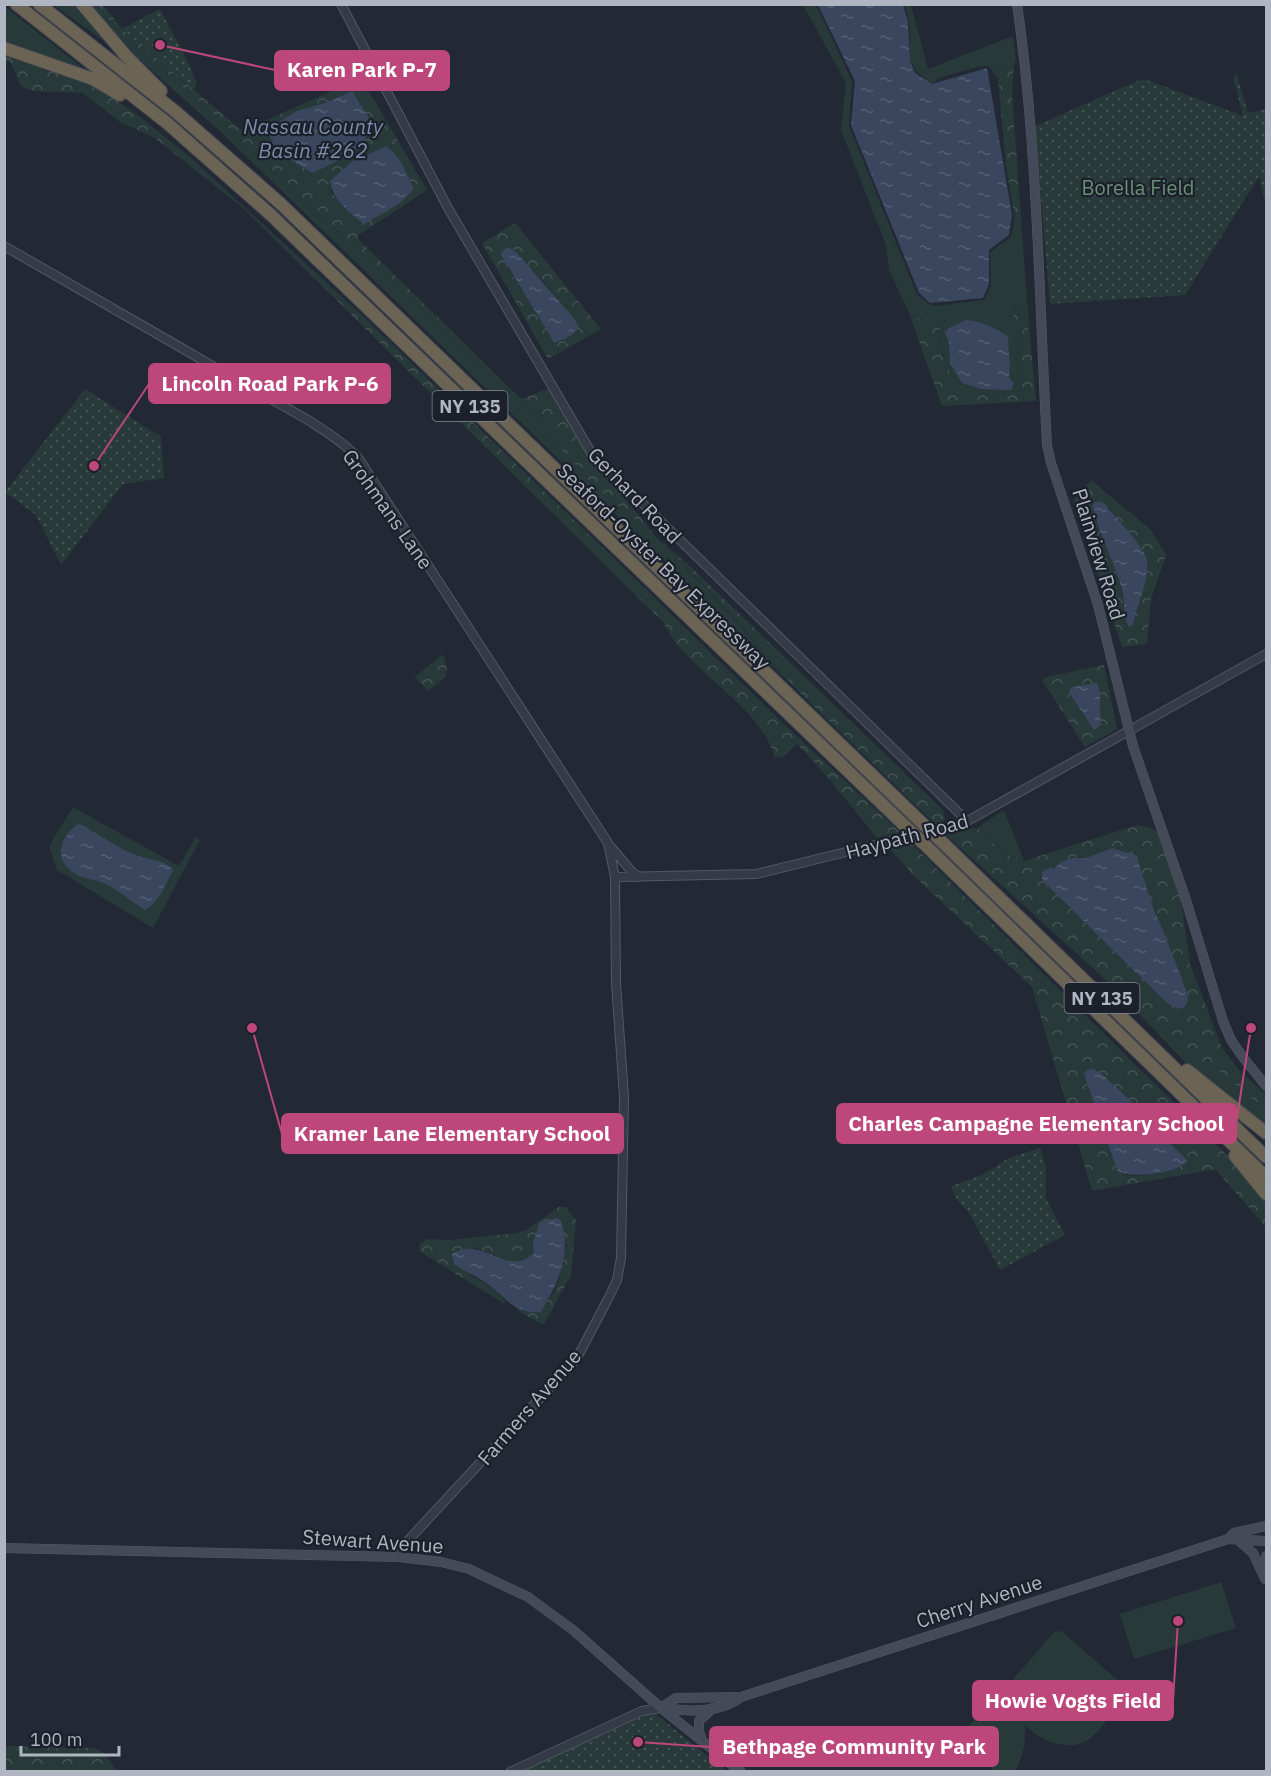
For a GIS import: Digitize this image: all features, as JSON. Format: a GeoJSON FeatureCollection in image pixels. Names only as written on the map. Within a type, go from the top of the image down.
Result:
{"type":"FeatureCollection","features":[{"type":"Feature","properties":{"kind":"highway","name":"Seaford-Oyster Bay Expressway"},"geometry":{"type":"LineString","coordinates":[[15,4],[201,152],[306,247],[1266,1177]]}},
{"type":"Feature","properties":{"kind":"highway","name":"Seaford-Oyster Bay Expressway"},"geometry":{"type":"LineString","coordinates":[[39,4],[211,141],[307,228],[1266,1157]]}},
{"type":"Feature","properties":{"kind":"highway"},"geometry":{"type":"LineString","coordinates":[[82,4],[127,57],[211,141]]}},
{"type":"Feature","properties":{"kind":"highway"},"geometry":{"type":"LineString","coordinates":[[4,48],[93,79],[109,87],[201,152]]}},
{"type":"Feature","properties":{"kind":"highway"},"geometry":{"type":"LineString","coordinates":[[1138,1032],[1266,1132]]}},
{"type":"Feature","properties":{"kind":"highway"},"geometry":{"type":"LineString","coordinates":[[1196,1109],[1266,1194]]}},
{"type":"Feature","properties":{"kind":"main road","name":"Plainview Road"},"geometry":{"type":"LineString","coordinates":[[1017,4],[1028,84],[1047,445],[1098,605],[1129,731],[1186,900],[1223,1021],[1231,1040],[1266,1086]]}},
{"type":"Feature","properties":{"kind":"main road","name":"Cherry Avenue"},"geometry":{"type":"LineString","coordinates":[[1233,1539],[1234,1533],[1265,1528]]}},
{"type":"Feature","properties":{"kind":"main road","name":"Cherry Avenue"},"geometry":{"type":"LineString","coordinates":[[661,1708],[676,1698],[741,1697],[1233,1539],[1266,1541]]}},
{"type":"Feature","properties":{"kind":"main road"},"geometry":{"type":"LineString","coordinates":[[1233,1539],[1253,1553],[1266,1582]]}},
{"type":"Feature","properties":{"kind":"main road","name":"Stewart Avenue"},"geometry":{"type":"LineString","coordinates":[[4,1548],[399,1557],[441,1562],[470,1569],[528,1597],[573,1630],[661,1708],[741,1772]]}},
{"type":"Feature","properties":{"kind":"main road"},"geometry":{"type":"LineString","coordinates":[[1266,1556],[1266,1582]]}},
{"type":"Feature","properties":{"kind":"main road","name":"Cherry Avenue"},"geometry":{"type":"LineString","coordinates":[[661,1708],[687,1712],[733,1704],[741,1697]]}},
{"type":"Feature","properties":{"kind":"main road"},"geometry":{"type":"LineString","coordinates":[[702,1741],[699,1721],[714,1707]]}},
{"type":"Feature","properties":{"kind":"street","name":"Gerhard Road"},"geometry":{"type":"LineString","coordinates":[[341,4],[448,208],[592,454],[962,815],[964,823]]}},
{"type":"Feature","properties":{"kind":"street","name":"Grohmans Lane"},"geometry":{"type":"LineString","coordinates":[[4,246],[338,439],[350,449],[608,843],[615,877]]}},
{"type":"Feature","properties":{"kind":"street","name":"Haypath Road"},"geometry":{"type":"LineString","coordinates":[[615,877],[756,874],[964,823],[1266,654]]}},
{"type":"Feature","properties":{"kind":"street"},"geometry":{"type":"LineString","coordinates":[[608,843],[632,872],[639,877]]}},
{"type":"Feature","properties":{"kind":"street","name":"Farmers Avenue"},"geometry":{"type":"LineString","coordinates":[[399,1557],[403,1546],[577,1358],[617,1280],[621,1258],[624,1097],[616,983],[615,877]]}},
{"type":"Feature","properties":{"kind":"street"},"geometry":{"type":"LineString","coordinates":[[510,1772],[642,1712],[661,1708]]}},
{"type":"Feature","properties":{"kind":"green space"},"geometry":{"type":"Polygon","coordinates":[[[54,5],[75,5],[78,9],[77,13],[82,10],[110,46],[54,5]]]}},
{"type":"Feature","properties":{"kind":"green space"},"geometry":{"type":"Polygon","coordinates":[[[89,5],[96,5],[121,33],[214,115],[528,410],[594,486],[657,538],[709,591],[797,690],[222,133],[120,42],[89,5]]]}},
{"type":"Feature","properties":{"kind":"green space"},"geometry":{"type":"Polygon","coordinates":[[[96,5],[103,5],[122,29],[244,130],[361,78],[427,190],[357,236],[359,240],[521,399],[550,388],[590,456],[657,538],[594,486],[528,410],[214,115],[121,33],[96,5]],[[351,91],[325,103],[313,173],[355,150],[369,135],[351,91]],[[400,160],[330,181],[331,192],[345,209],[414,189],[400,160]]]}},
{"type":"Feature","properties":{"kind":"green space"},"geometry":{"type":"Polygon","coordinates":[[[803,5],[816,5],[852,81],[849,126],[917,294],[927,303],[935,306],[984,300],[991,286],[990,252],[1011,237],[1015,218],[1017,228],[1021,219],[1030,338],[1024,308],[1014,311],[1018,341],[1017,364],[1024,385],[1017,389],[990,393],[971,390],[963,386],[956,381],[950,371],[939,337],[938,332],[947,319],[921,319],[909,313],[889,270],[886,245],[841,130],[846,83],[803,5]]]}},
{"type":"Feature","properties":{"kind":"green space"},"geometry":{"type":"Polygon","coordinates":[[[905,5],[911,5],[928,69],[1013,36],[1016,59],[1014,65],[998,69],[988,66],[977,67],[939,78],[932,84],[917,72],[910,59],[910,24],[905,5]]]}},
{"type":"Feature","properties":{"kind":"green space"},"geometry":{"type":"Polygon","coordinates":[[[4,6],[88,72],[5,41],[4,6]]]}},
{"type":"Feature","properties":{"kind":"green space"},"geometry":{"type":"Polygon","coordinates":[[[160,9],[197,83],[193,89],[122,29],[160,9]]]}},
{"type":"Feature","properties":{"kind":"green space"},"geometry":{"type":"Polygon","coordinates":[[[5,51],[89,82],[136,114],[189,156],[366,319],[653,596],[709,651],[759,709],[784,724],[900,832],[877,838],[825,774],[797,744],[783,757],[775,758],[769,742],[747,712],[690,659],[678,646],[663,622],[243,208],[155,138],[120,122],[83,93],[32,91],[21,86],[11,63],[5,60],[5,51]]]}},
{"type":"Feature","properties":{"kind":"green space"},"geometry":{"type":"Polygon","coordinates":[[[1014,65],[1012,94],[1021,219],[1017,230],[1006,167],[998,78],[988,66],[998,69],[1014,65]]]}},
{"type":"Feature","properties":{"kind":"green space","name":"Borella Field"},"geometry":{"type":"Polygon","coordinates":[[[1237,75],[1248,113],[1266,109],[1266,205],[1259,176],[1185,295],[1050,304],[1035,126],[1140,80],[1147,80],[1243,116],[1233,76],[1237,75]]]}},
{"type":"Feature","properties":{"kind":"green space"},"geometry":{"type":"Polygon","coordinates":[[[515,223],[601,329],[548,359],[482,243],[515,223]],[[511,248],[509,270],[520,287],[579,326],[543,281],[511,248]]]}},
{"type":"Feature","properties":{"kind":"green space"},"geometry":{"type":"Polygon","coordinates":[[[1024,308],[1030,338],[1036,401],[942,406],[909,313],[921,319],[947,318],[938,332],[944,358],[953,377],[962,386],[980,392],[1000,393],[1017,388],[1023,383],[1017,364],[1018,341],[1013,312],[1024,308]]]}},
{"type":"Feature","properties":{"kind":"green space"},"geometry":{"type":"Polygon","coordinates":[[[85,389],[161,437],[164,478],[123,484],[61,565],[36,515],[5,492],[85,389]]]}},
{"type":"Feature","properties":{"kind":"green space"},"geometry":{"type":"Polygon","coordinates":[[[1091,480],[1151,530],[1166,555],[1151,599],[1147,644],[1122,647],[1074,500],[1091,480]],[[1102,502],[1092,506],[1133,625],[1145,583],[1147,561],[1125,527],[1102,502]]]}},
{"type":"Feature","properties":{"kind":"green space"},"geometry":{"type":"Polygon","coordinates":[[[657,538],[690,566],[943,810],[945,819],[943,822],[935,824],[797,690],[709,590],[657,538]]]}},
{"type":"Feature","properties":{"kind":"green space"},"geometry":{"type":"Polygon","coordinates":[[[709,651],[784,724],[759,709],[709,651]]]}},
{"type":"Feature","properties":{"kind":"green space"},"geometry":{"type":"Polygon","coordinates":[[[442,655],[447,670],[446,677],[428,691],[415,677],[442,655]]]}},
{"type":"Feature","properties":{"kind":"green space"},"geometry":{"type":"Polygon","coordinates":[[[1104,665],[1117,729],[1085,747],[1042,680],[1050,676],[1104,665]]]}},
{"type":"Feature","properties":{"kind":"green space"},"geometry":{"type":"Polygon","coordinates":[[[73,807],[179,866],[196,837],[200,840],[153,928],[57,870],[49,846],[73,807]]]}},
{"type":"Feature","properties":{"kind":"green space"},"geometry":{"type":"Polygon","coordinates":[[[1004,810],[1024,861],[1006,854],[977,828],[1004,810]]]}},
{"type":"Feature","properties":{"kind":"green space"},"geometry":{"type":"Polygon","coordinates":[[[1137,825],[1154,829],[1158,833],[1179,887],[1190,964],[1222,1048],[1239,1070],[1266,1095],[1266,1110],[1210,1063],[1192,1062],[944,833],[977,828],[1006,854],[1024,861],[1137,825]],[[1112,848],[1086,858],[1078,857],[1054,869],[1049,867],[1041,875],[1042,880],[1133,968],[1158,922],[1134,853],[1132,851],[1128,853],[1112,848]]]}},
{"type":"Feature","properties":{"kind":"green space"},"geometry":{"type":"Polygon","coordinates":[[[909,841],[1245,1173],[1266,1201],[1266,1227],[1215,1169],[1092,1191],[1032,987],[915,877],[890,849],[909,841]],[[1084,1074],[1117,1170],[1123,1174],[1138,1176],[1178,1168],[1177,1152],[1123,1094],[1084,1074]]]}},
{"type":"Feature","properties":{"kind":"green space"},"geometry":{"type":"Polygon","coordinates":[[[1108,982],[1192,1061],[1210,1062],[1266,1110],[1266,1125],[1228,1098],[1187,1064],[1108,982]]]}},
{"type":"Feature","properties":{"kind":"green space"},"geometry":{"type":"Polygon","coordinates":[[[1040,1148],[1046,1167],[1046,1198],[1065,1235],[1000,1270],[970,1214],[957,1200],[951,1186],[982,1175],[1009,1158],[1040,1148]]]}},
{"type":"Feature","properties":{"kind":"green space"},"geometry":{"type":"Polygon","coordinates":[[[559,1207],[565,1207],[576,1220],[571,1275],[544,1324],[518,1311],[514,1300],[542,1303],[548,1300],[560,1277],[566,1243],[534,1253],[529,1258],[512,1262],[474,1247],[469,1275],[494,1290],[506,1302],[503,1303],[419,1251],[420,1244],[427,1239],[450,1240],[517,1233],[526,1230],[559,1207]]]}},
{"type":"Feature","properties":{"kind":"green space"},"geometry":{"type":"Polygon","coordinates":[[[1221,1582],[1236,1628],[1134,1659],[1120,1614],[1221,1582]]]}},
{"type":"Feature","properties":{"kind":"green space"},"geometry":{"type":"Polygon","coordinates":[[[1061,1631],[1129,1690],[1109,1718],[1087,1741],[1078,1744],[1058,1744],[1040,1737],[1025,1725],[1023,1749],[1015,1771],[995,1771],[963,1743],[962,1737],[980,1710],[1002,1692],[1054,1632],[1061,1631]]]}},
{"type":"Feature","properties":{"kind":"green space"},"geometry":{"type":"Polygon","coordinates":[[[653,1712],[727,1771],[518,1772],[653,1712]]]}},
{"type":"Feature","properties":{"kind":"green space"},"geometry":{"type":"Polygon","coordinates":[[[5,1746],[94,1748],[104,1753],[117,1771],[5,1771],[5,1746]]]}},
{"type":"Feature","properties":{"kind":"water"},"geometry":{"type":"Polygon","coordinates":[[[818,5],[903,5],[908,21],[910,60],[915,73],[932,84],[987,68],[1012,215],[1009,235],[989,250],[989,284],[983,298],[930,303],[919,293],[851,125],[855,81],[818,5]]]}},
{"type":"Feature","properties":{"kind":"water","name":"Nassau County Basin #262"},"geometry":{"type":"Polygon","coordinates":[[[352,91],[372,123],[369,133],[349,154],[313,173],[284,155],[274,143],[268,128],[297,111],[325,103],[352,91]]]}},
{"type":"Feature","properties":{"kind":"water"},"geometry":{"type":"Polygon","coordinates":[[[387,146],[400,160],[414,189],[400,203],[364,224],[338,200],[330,181],[353,161],[387,146]]]}},
{"type":"Feature","properties":{"kind":"water"},"geometry":{"type":"Polygon","coordinates":[[[506,248],[517,253],[572,316],[579,326],[571,335],[554,342],[501,255],[506,248]]]}},
{"type":"Feature","properties":{"kind":"water"},"geometry":{"type":"Polygon","coordinates":[[[966,320],[982,323],[1008,336],[1009,378],[1014,383],[1011,390],[981,389],[962,383],[950,363],[949,343],[945,332],[966,320]]]}},
{"type":"Feature","properties":{"kind":"water"},"geometry":{"type":"Polygon","coordinates":[[[1095,502],[1102,502],[1120,522],[1141,548],[1147,561],[1145,585],[1133,625],[1129,627],[1119,579],[1092,506],[1095,502]]]}},
{"type":"Feature","properties":{"kind":"water"},"geometry":{"type":"Polygon","coordinates":[[[1097,683],[1101,725],[1094,730],[1069,692],[1071,687],[1097,683]]]}},
{"type":"Feature","properties":{"kind":"water"},"geometry":{"type":"Polygon","coordinates":[[[78,824],[129,852],[163,863],[173,870],[161,893],[150,907],[145,910],[113,888],[71,871],[62,858],[62,844],[78,824]]]}},
{"type":"Feature","properties":{"kind":"water"},"geometry":{"type":"Polygon","coordinates":[[[1112,848],[1128,853],[1132,851],[1138,861],[1155,913],[1187,993],[1187,1003],[1182,1008],[1168,1004],[1042,880],[1042,872],[1050,867],[1054,869],[1061,862],[1072,858],[1086,858],[1112,848]]]}},
{"type":"Feature","properties":{"kind":"water"},"geometry":{"type":"Polygon","coordinates":[[[1093,1069],[1102,1074],[1167,1135],[1169,1143],[1188,1161],[1174,1169],[1153,1174],[1123,1173],[1117,1170],[1084,1074],[1087,1070],[1093,1069]]]}},
{"type":"Feature","properties":{"kind":"water"},"geometry":{"type":"Polygon","coordinates":[[[557,1218],[561,1221],[564,1233],[564,1257],[558,1279],[541,1312],[531,1312],[516,1307],[483,1281],[454,1264],[452,1254],[464,1249],[474,1249],[514,1261],[524,1260],[534,1253],[533,1242],[540,1222],[557,1218]]]}},
{"type":"Feature","properties":{"kind":"place","name":"Karen Park P-7"},"geometry":{"type":"Point","coordinates":[160,45]}},
{"type":"Feature","properties":{"kind":"place","name":"Lincoln Road Park P-6"},"geometry":{"type":"Point","coordinates":[94,466]}},
{"type":"Feature","properties":{"kind":"place","name":"Kramer Lane Elementary School"},"geometry":{"type":"Point","coordinates":[252,1028]}},
{"type":"Feature","properties":{"kind":"place","name":"Charles Campagne Elementary School"},"geometry":{"type":"Point","coordinates":[1251,1028]}},
{"type":"Feature","properties":{"kind":"place","name":"Howie Vogts Field"},"geometry":{"type":"Point","coordinates":[1178,1621]}},
{"type":"Feature","properties":{"kind":"place","name":"Bethpage Community Park"},"geometry":{"type":"Point","coordinates":[638,1742]}}]}
